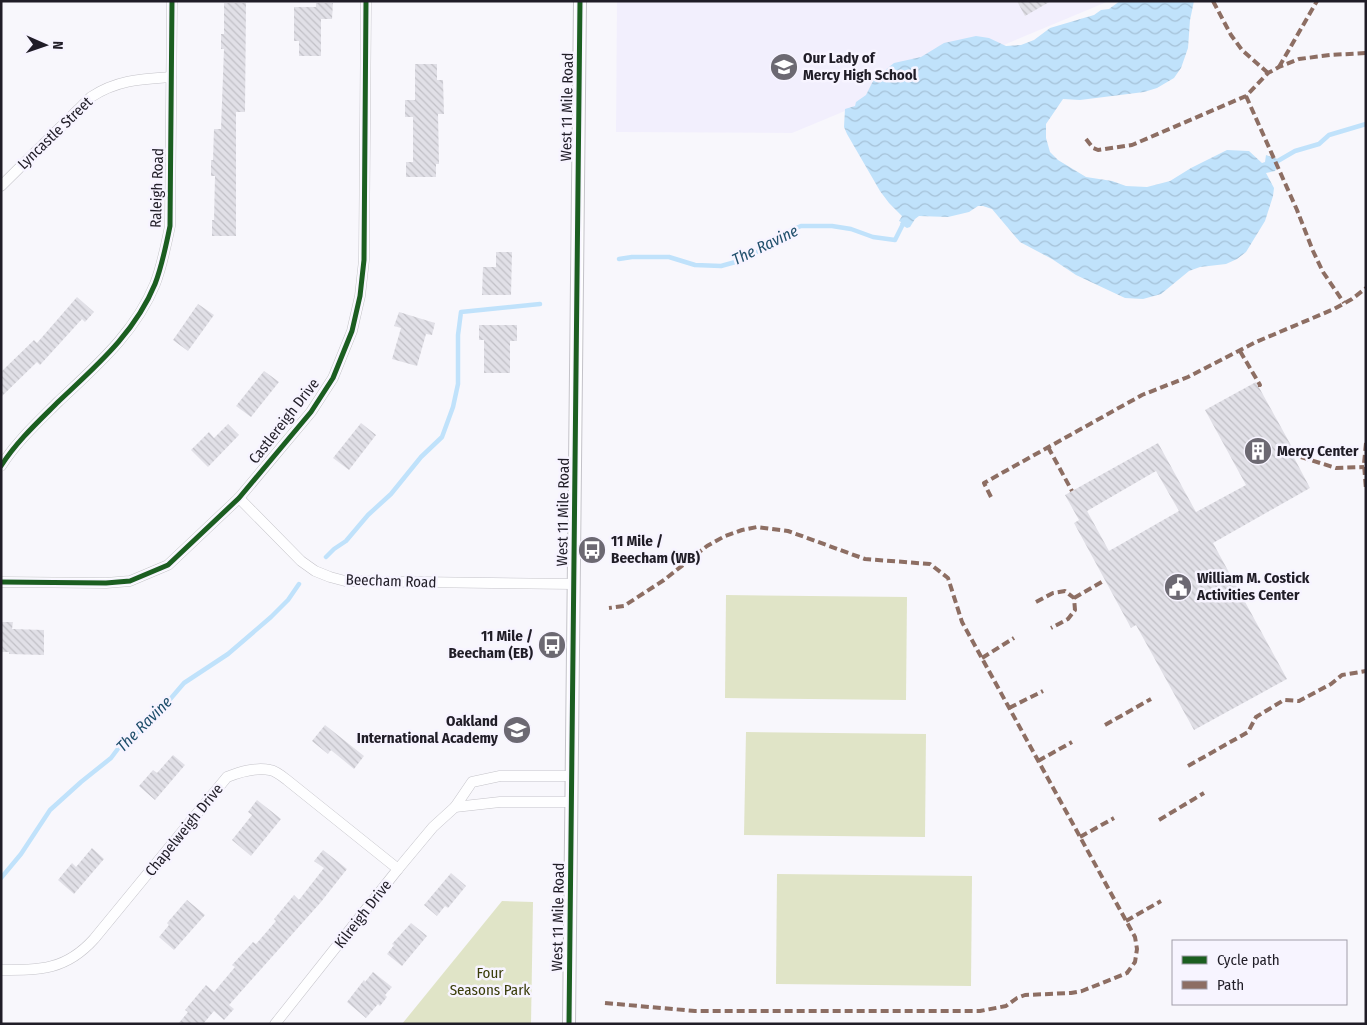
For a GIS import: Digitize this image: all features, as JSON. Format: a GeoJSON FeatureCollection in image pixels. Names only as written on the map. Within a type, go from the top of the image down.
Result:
{"type":"FeatureCollection","features":[{"type":"Feature","properties":{"kind":"street","name":"Raleigh Road"},"geometry":{"type":"LineString","coordinates":[[1,466],[10,451],[24,435],[107,355],[127,333],[140,314],[154,285],[165,252],[170,226],[172,1]]}},
{"type":"Feature","properties":{"kind":"street","name":"Castlereigh Drive"},"geometry":{"type":"LineString","coordinates":[[1,582],[106,583],[130,581],[168,565],[239,498],[282,448],[333,378],[352,331],[360,296],[364,260],[366,1]]}},
{"type":"Feature","properties":{"kind":"street","name":"West 11 Mile Road"},"geometry":{"type":"LineString","coordinates":[[569,1024],[580,1]]}},
{"type":"Feature","properties":{"kind":"street","name":"Lyncastle Street"},"geometry":{"type":"LineString","coordinates":[[1,186],[91,97],[105,88],[126,81],[171,77]]}},
{"type":"Feature","properties":{"kind":"street","name":"Beecham Road"},"geometry":{"type":"LineString","coordinates":[[239,498],[302,561],[315,571],[345,581],[574,584]]}},
{"type":"Feature","properties":{"kind":"street","name":"Chapelweigh Drive"},"geometry":{"type":"LineString","coordinates":[[1,970],[33,970],[62,964],[82,953],[227,778],[238,773],[255,769],[271,770],[287,780],[398,869]]}},
{"type":"Feature","properties":{"kind":"street","name":"Kilreigh Drive"},"geometry":{"type":"LineString","coordinates":[[275,1024],[398,869],[433,827],[455,807],[472,782],[500,776],[572,776]]}},
{"type":"Feature","properties":{"kind":"street"},"geometry":{"type":"LineString","coordinates":[[455,807],[500,802],[572,802]]}},
{"type":"Feature","properties":{"kind":"shaded area","name":"Our Lady of Mercy High School"},"geometry":{"type":"Polygon","coordinates":[[[617,1],[1109,1],[792,133],[616,132],[617,1]]]}},
{"type":"Feature","properties":{"kind":"green space"},"geometry":{"type":"Polygon","coordinates":[[[726,595],[907,597],[906,700],[725,698],[726,595]]]}},
{"type":"Feature","properties":{"kind":"green space"},"geometry":{"type":"Polygon","coordinates":[[[746,732],[926,734],[925,837],[744,835],[746,732]]]}},
{"type":"Feature","properties":{"kind":"green space"},"geometry":{"type":"Polygon","coordinates":[[[777,874],[972,876],[971,986],[776,984],[777,874]]]}},
{"type":"Feature","properties":{"kind":"green space","name":"Four Seasons Park"},"geometry":{"type":"Polygon","coordinates":[[[502,901],[533,902],[531,1024],[402,1024],[502,901]]]}},
{"type":"Feature","properties":{"kind":"water"},"geometry":{"type":"Polygon","coordinates":[[[1120,1],[1194,1],[1190,20],[1188,48],[1181,68],[1174,78],[1157,88],[1144,92],[1080,100],[1063,99],[1046,124],[1046,138],[1050,152],[1058,160],[1086,177],[1112,181],[1126,186],[1147,187],[1170,181],[1227,150],[1249,151],[1262,163],[1265,162],[1266,155],[1280,160],[1275,171],[1266,173],[1274,188],[1273,196],[1265,221],[1246,252],[1226,264],[1200,267],[1189,271],[1161,294],[1143,299],[1125,298],[1076,275],[1052,259],[1020,242],[992,209],[983,206],[978,206],[969,212],[948,217],[919,216],[907,228],[900,224],[901,222],[899,221],[902,216],[880,191],[844,127],[845,109],[855,106],[856,102],[866,95],[874,79],[894,63],[921,57],[944,43],[976,36],[989,38],[1006,46],[1021,45],[1034,40],[1050,28],[1094,15],[1101,10],[1109,9],[1120,1]]]}},
{"type":"Feature","properties":{"kind":"building"},"geometry":{"type":"Polygon","coordinates":[[[1017,1],[1051,1],[1025,16],[1017,1]]]}},
{"type":"Feature","properties":{"kind":"building"},"geometry":{"type":"Polygon","coordinates":[[[224,3],[246,3],[245,112],[236,112],[236,236],[212,236],[215,176],[211,176],[211,160],[213,160],[214,129],[221,129],[224,49],[221,49],[221,34],[224,34],[224,3]]]}},
{"type":"Feature","properties":{"kind":"building"},"geometry":{"type":"Polygon","coordinates":[[[316,3],[333,3],[332,19],[321,19],[321,56],[299,56],[299,41],[294,41],[294,7],[316,7],[316,3]]]}},
{"type":"Feature","properties":{"kind":"building"},"geometry":{"type":"Polygon","coordinates":[[[415,64],[437,64],[437,80],[443,80],[444,114],[438,114],[439,164],[436,164],[436,177],[406,177],[406,162],[413,162],[413,117],[405,117],[405,100],[415,100],[415,64]]]}},
{"type":"Feature","properties":{"kind":"building"},"geometry":{"type":"Polygon","coordinates":[[[496,252],[512,252],[511,295],[482,295],[483,267],[496,267],[496,252]]]}},
{"type":"Feature","properties":{"kind":"building"},"geometry":{"type":"Polygon","coordinates":[[[77,297],[94,312],[85,322],[82,319],[40,365],[37,362],[1,397],[1,372],[34,340],[37,343],[77,297]]]}},
{"type":"Feature","properties":{"kind":"building"},"geometry":{"type":"Polygon","coordinates":[[[198,304],[214,315],[188,351],[173,340],[198,304]]]}},
{"type":"Feature","properties":{"kind":"building"},"geometry":{"type":"Polygon","coordinates":[[[399,312],[435,323],[432,335],[426,334],[417,366],[392,359],[401,328],[394,326],[399,312]]]}},
{"type":"Feature","properties":{"kind":"building"},"geometry":{"type":"Polygon","coordinates":[[[479,325],[517,325],[517,341],[510,341],[510,373],[484,373],[484,340],[479,340],[479,325]]]}},
{"type":"Feature","properties":{"kind":"building"},"geometry":{"type":"Polygon","coordinates":[[[264,371],[279,382],[251,417],[236,406],[264,371]]]}},
{"type":"Feature","properties":{"kind":"building","name":"William M. Costick Activities Center"},"geometry":{"type":"Polygon","coordinates":[[[1256,382],[1293,449],[1290,450],[1310,488],[1213,543],[1287,679],[1194,730],[1136,625],[1131,628],[1074,523],[1079,520],[1065,495],[1158,443],[1196,512],[1246,485],[1205,410],[1256,382]],[[1156,471],[1087,511],[1109,551],[1179,511],[1156,471]]]}},
{"type":"Feature","properties":{"kind":"building"},"geometry":{"type":"Polygon","coordinates":[[[361,423],[376,435],[349,470],[333,458],[361,423]]]}},
{"type":"Feature","properties":{"kind":"building"},"geometry":{"type":"Polygon","coordinates":[[[228,424],[239,435],[208,467],[191,450],[209,432],[214,438],[228,424]]]}},
{"type":"Feature","properties":{"kind":"building"},"geometry":{"type":"Polygon","coordinates":[[[1,622],[13,622],[12,629],[44,630],[44,655],[1,652],[1,622]]]}},
{"type":"Feature","properties":{"kind":"building"},"geometry":{"type":"Polygon","coordinates":[[[325,725],[364,756],[354,769],[331,750],[328,754],[312,741],[325,725]]]}},
{"type":"Feature","properties":{"kind":"building"},"geometry":{"type":"Polygon","coordinates":[[[173,755],[185,765],[155,800],[139,786],[153,770],[157,773],[173,755]]]}},
{"type":"Feature","properties":{"kind":"building"},"geometry":{"type":"Polygon","coordinates":[[[257,800],[281,819],[251,856],[232,840],[252,815],[248,812],[257,800]]]}},
{"type":"Feature","properties":{"kind":"building"},"geometry":{"type":"Polygon","coordinates":[[[92,848],[104,859],[74,894],[58,880],[72,863],[76,867],[92,848]]]}},
{"type":"Feature","properties":{"kind":"building"},"geometry":{"type":"Polygon","coordinates":[[[323,850],[347,869],[321,902],[229,1005],[234,1009],[224,1020],[214,1011],[203,1024],[178,1024],[188,1012],[185,1010],[206,985],[214,992],[235,967],[232,965],[253,942],[256,944],[276,921],[274,919],[294,895],[299,900],[324,868],[314,861],[323,850]]]}},
{"type":"Feature","properties":{"kind":"building"},"geometry":{"type":"Polygon","coordinates":[[[451,873],[466,886],[448,908],[445,906],[437,916],[424,905],[451,873]]]}},
{"type":"Feature","properties":{"kind":"building"},"geometry":{"type":"Polygon","coordinates":[[[187,900],[205,915],[174,950],[159,937],[169,925],[167,923],[187,900]]]}},
{"type":"Feature","properties":{"kind":"building"},"geometry":{"type":"Polygon","coordinates":[[[411,923],[427,936],[402,966],[387,954],[394,945],[392,944],[411,923]]]}},
{"type":"Feature","properties":{"kind":"building"},"geometry":{"type":"Polygon","coordinates":[[[373,972],[392,987],[385,995],[387,997],[380,1006],[378,1004],[366,1018],[347,1002],[364,980],[365,982],[373,972]]]}},
{"type":"Feature","properties":{"kind":"waterway"},"geometry":{"type":"LineString","coordinates":[[1276,162],[1295,151],[1319,144],[1329,135],[1366,124]]}},
{"type":"Feature","properties":{"kind":"waterway","name":"The Ravine"},"geometry":{"type":"LineString","coordinates":[[619,259],[669,257],[695,265],[721,266],[739,261],[761,250],[787,232],[801,226],[832,226],[851,229],[873,237],[895,240],[904,222]]}},
{"type":"Feature","properties":{"kind":"waterway","name":"The Ravine"},"geometry":{"type":"LineString","coordinates":[[326,557],[346,541],[368,515],[391,494],[421,457],[442,437],[453,407],[458,384],[458,335],[461,312],[540,304]]}},
{"type":"Feature","properties":{"kind":"waterway","name":"The Ravine"},"geometry":{"type":"LineString","coordinates":[[1,878],[21,854],[50,810],[111,758],[120,746],[148,725],[184,683],[228,654],[271,617],[288,600],[299,584]]}},
{"type":"Feature","properties":{"kind":"marked path"},"geometry":{"type":"LineString","coordinates":[[1213,1],[1231,35],[1242,50],[1268,73]]}},
{"type":"Feature","properties":{"kind":"marked path"},"geometry":{"type":"LineString","coordinates":[[1279,67],[1317,1]]}},
{"type":"Feature","properties":{"kind":"marked path"},"geometry":{"type":"LineString","coordinates":[[1086,139],[1093,148],[1098,150],[1132,145],[1246,96],[1268,73],[1299,59],[1366,53]]}},
{"type":"Feature","properties":{"kind":"marked path"},"geometry":{"type":"LineString","coordinates":[[1246,96],[1297,210],[1313,251],[1323,272],[1344,303]]}},
{"type":"Feature","properties":{"kind":"marked path"},"geometry":{"type":"LineString","coordinates":[[991,497],[984,483],[1142,395],[1188,377],[1256,342],[1334,309],[1352,299],[1366,288]]}},
{"type":"Feature","properties":{"kind":"marked path"},"geometry":{"type":"LineString","coordinates":[[1240,351],[1260,385],[1258,385]]}},
{"type":"Feature","properties":{"kind":"marked path"},"geometry":{"type":"LineString","coordinates":[[1366,443],[1364,464],[1366,490]]}},
{"type":"Feature","properties":{"kind":"marked path"},"geometry":{"type":"LineString","coordinates":[[1048,447],[1072,491]]}},
{"type":"Feature","properties":{"kind":"marked path"},"geometry":{"type":"LineString","coordinates":[[1301,457],[1336,468],[1364,467]]}},
{"type":"Feature","properties":{"kind":"marked path"},"geometry":{"type":"LineString","coordinates":[[605,1003],[695,1011],[980,1011],[1006,1006],[1025,995],[1082,991],[1127,973],[1135,962],[1137,949],[1135,937],[962,622],[948,578],[930,564],[865,559],[788,531],[757,527],[725,536],[707,546],[664,580],[624,606],[609,608]]}},
{"type":"Feature","properties":{"kind":"marked path"},"geometry":{"type":"LineString","coordinates":[[1074,598],[1105,580]]}},
{"type":"Feature","properties":{"kind":"marked path"},"geometry":{"type":"LineString","coordinates":[[1036,602],[1053,593],[1065,591],[1074,598],[1075,610],[1068,619],[1051,628]]}},
{"type":"Feature","properties":{"kind":"marked path"},"geometry":{"type":"LineString","coordinates":[[982,658],[1014,638]]}},
{"type":"Feature","properties":{"kind":"marked path"},"geometry":{"type":"LineString","coordinates":[[1188,766],[1248,732],[1256,717],[1284,700],[1299,701],[1331,684],[1342,675],[1366,671]]}},
{"type":"Feature","properties":{"kind":"marked path"},"geometry":{"type":"LineString","coordinates":[[1009,708],[1043,691]]}},
{"type":"Feature","properties":{"kind":"marked path"},"geometry":{"type":"LineString","coordinates":[[1105,725],[1151,699]]}},
{"type":"Feature","properties":{"kind":"marked path"},"geometry":{"type":"LineString","coordinates":[[1038,761],[1072,742]]}},
{"type":"Feature","properties":{"kind":"marked path"},"geometry":{"type":"LineString","coordinates":[[1159,820],[1204,793]]}},
{"type":"Feature","properties":{"kind":"marked path"},"geometry":{"type":"LineString","coordinates":[[1080,837],[1114,818]]}},
{"type":"Feature","properties":{"kind":"marked path"},"geometry":{"type":"LineString","coordinates":[[1126,921],[1161,901]]}},
{"type":"Feature","properties":{"kind":"cycle path"},"geometry":{"type":"LineString","coordinates":[[1,466],[28,432],[100,362],[126,333],[147,302],[155,284],[162,263],[170,226],[172,1]]}},
{"type":"Feature","properties":{"kind":"cycle path"},"geometry":{"type":"LineString","coordinates":[[1,582],[106,583],[130,581],[168,565],[239,498],[311,412],[333,378],[352,331],[360,296],[364,260],[366,1]]}},
{"type":"Feature","properties":{"kind":"cycle path"},"geometry":{"type":"LineString","coordinates":[[569,1024],[580,1]]}},
{"type":"Feature","properties":{"kind":"place","name":"Our Lady of Mercy High School"},"geometry":{"type":"Point","coordinates":[784,67]}},
{"type":"Feature","properties":{"kind":"place","name":"Mercy Center"},"geometry":{"type":"Point","coordinates":[1258,451]}},
{"type":"Feature","properties":{"kind":"place","name":"11 Mile / Beecham (WB)"},"geometry":{"type":"Point","coordinates":[592,550]}},
{"type":"Feature","properties":{"kind":"place","name":"William M. Costick Activities Center"},"geometry":{"type":"Point","coordinates":[1178,587]}},
{"type":"Feature","properties":{"kind":"place","name":"11 Mile / Beecham (EB)"},"geometry":{"type":"Point","coordinates":[552,645]}},
{"type":"Feature","properties":{"kind":"place","name":"Oakland International Academy"},"geometry":{"type":"Point","coordinates":[517,730]}}]}
